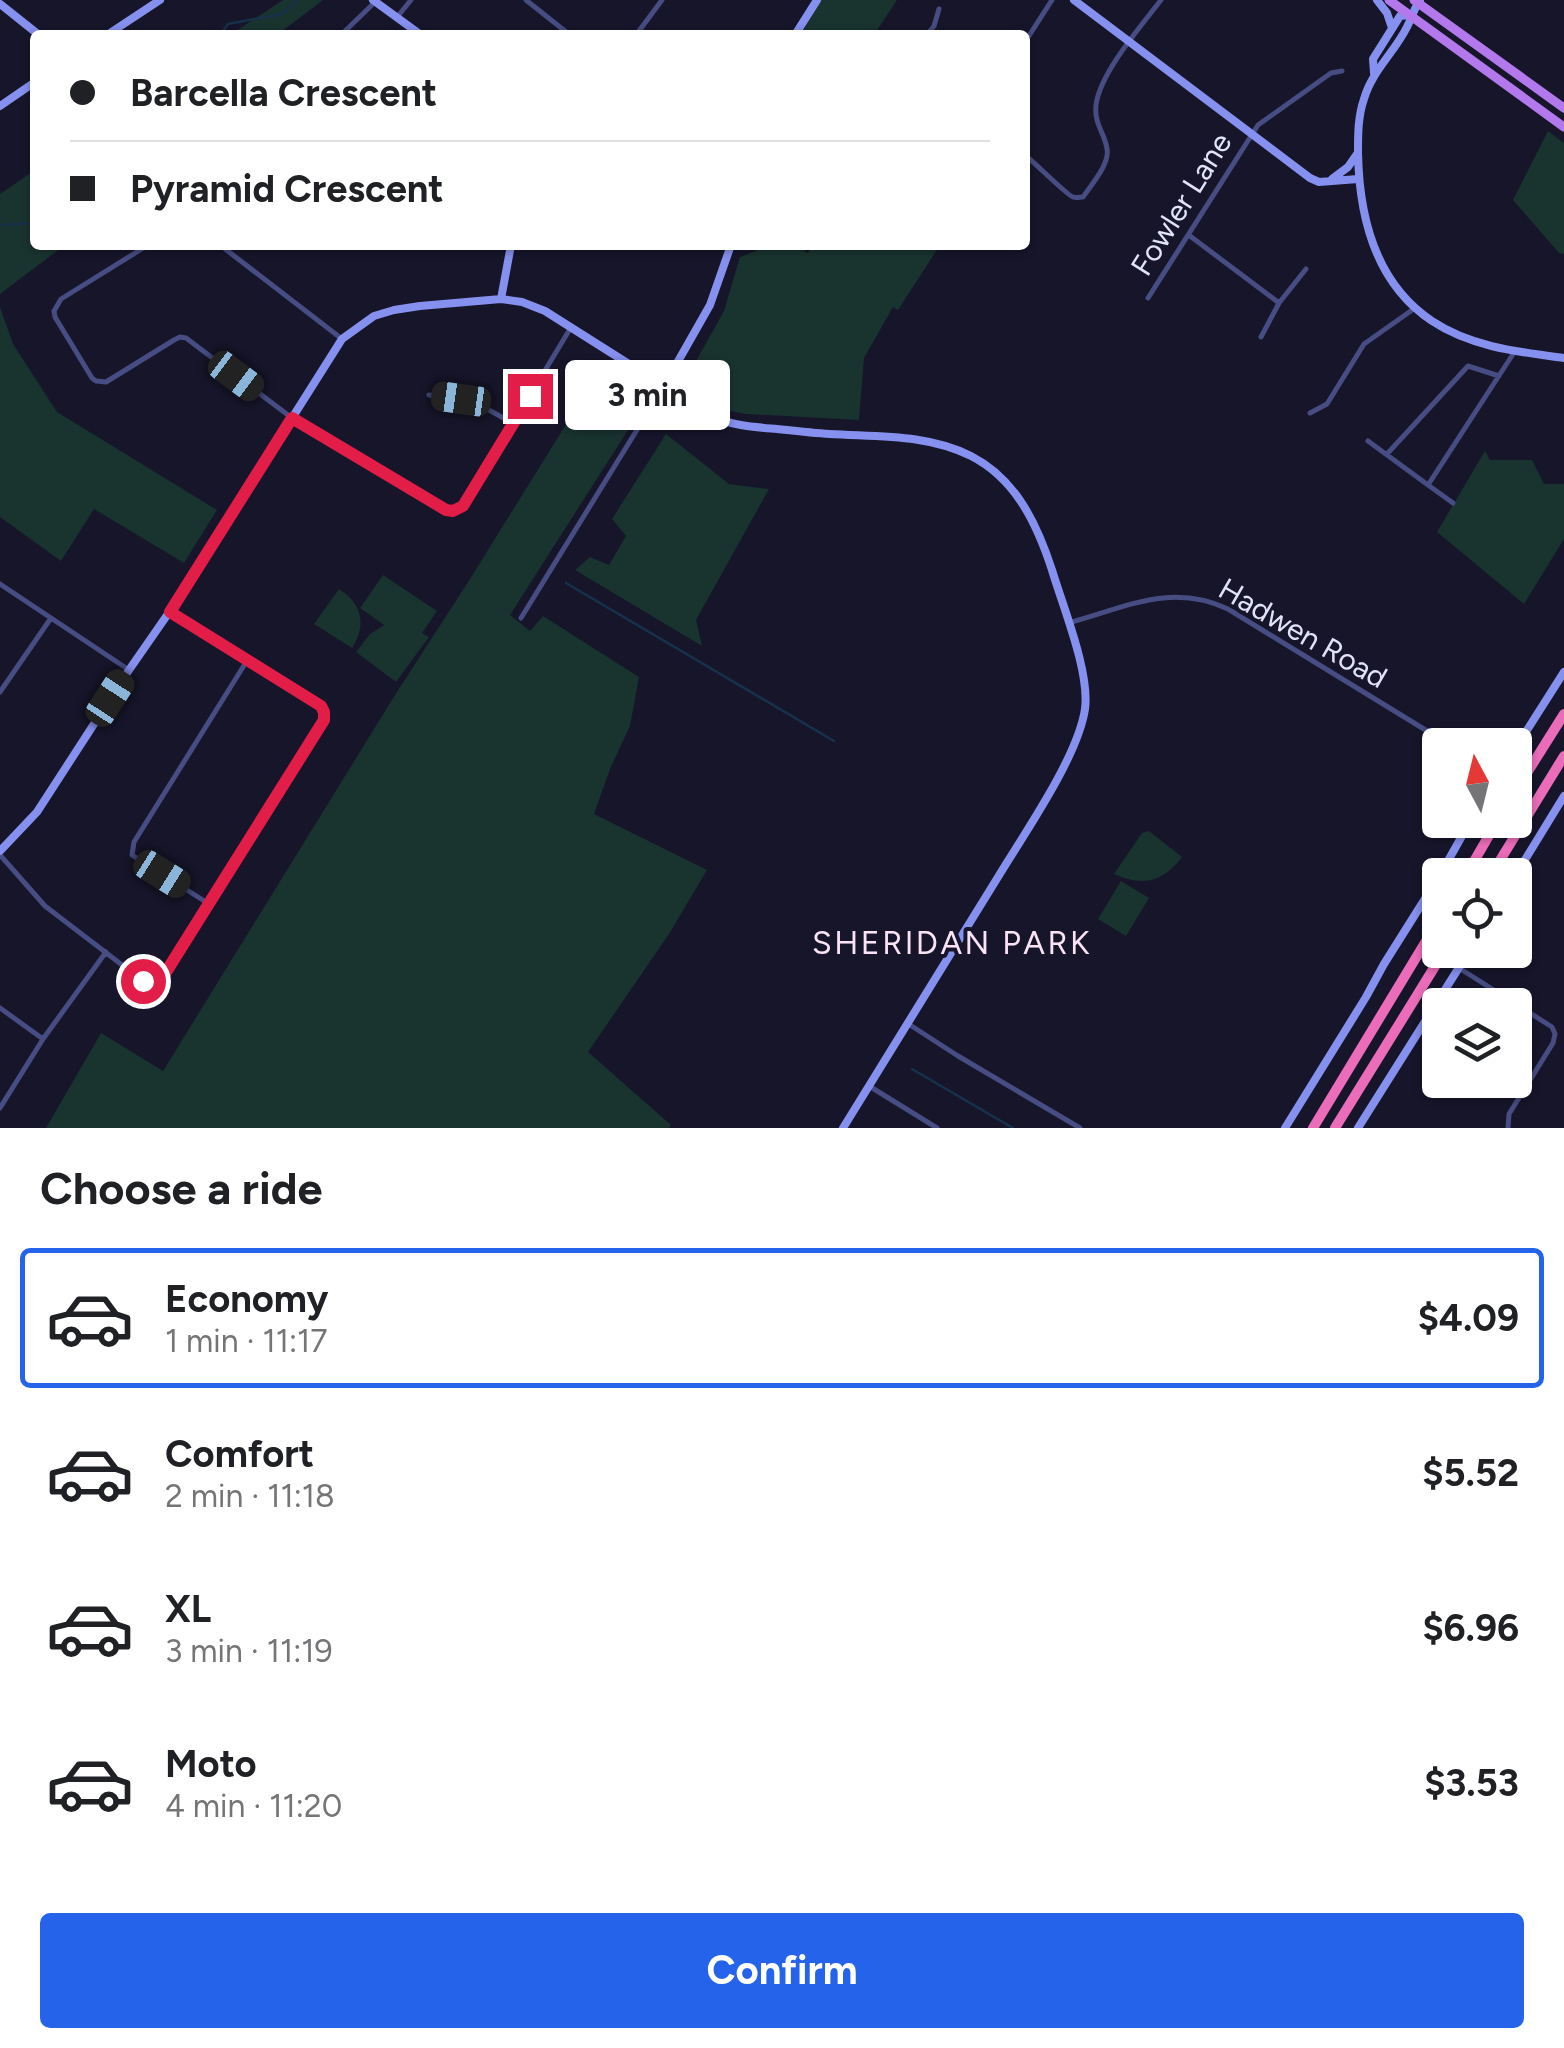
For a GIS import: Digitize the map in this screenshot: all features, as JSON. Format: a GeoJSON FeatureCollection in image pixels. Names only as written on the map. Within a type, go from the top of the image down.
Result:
{"type":"FeatureCollection","features":[{"type":"Feature","properties":{"kind":"highway"},"geometry":{"type":"LineString","coordinates":[[1532,765],[1564,714]]}},
{"type":"Feature","properties":{"kind":"highway"},"geometry":{"type":"LineString","coordinates":[[1501,858],[1564,756]]}},
{"type":"Feature","properties":{"kind":"highway"},"geometry":{"type":"LineString","coordinates":[[1313,1128],[1422,948]]}},
{"type":"Feature","properties":{"kind":"highway"},"geometry":{"type":"LineString","coordinates":[[1335,1128],[1434,968]]}},
{"type":"Feature","properties":{"kind":"main road"},"geometry":{"type":"LineString","coordinates":[[1389,0],[1564,127]]}},
{"type":"Feature","properties":{"kind":"main road"},"geometry":{"type":"LineString","coordinates":[[1418,1],[1564,108]]}},
{"type":"Feature","properties":{"kind":"street"},"geometry":{"type":"LineString","coordinates":[[114,30],[160,0]]}},
{"type":"Feature","properties":{"kind":"street"},"geometry":{"type":"LineString","coordinates":[[398,16],[411,0]]}},
{"type":"Feature","properties":{"kind":"street"},"geometry":{"type":"LineString","coordinates":[[526,0],[564,30]]}},
{"type":"Feature","properties":{"kind":"street"},"geometry":{"type":"LineString","coordinates":[[640,30],[662,0]]}},
{"type":"Feature","properties":{"kind":"street"},"geometry":{"type":"LineString","coordinates":[[798,30],[817,0]]}},
{"type":"Feature","properties":{"kind":"street"},"geometry":{"type":"LineString","coordinates":[[1030,34],[1052,0]]}},
{"type":"Feature","properties":{"kind":"street"},"geometry":{"type":"LineString","coordinates":[[1074,0],[1310,178],[1328,182],[1358,179]]}},
{"type":"Feature","properties":{"kind":"street"},"geometry":{"type":"LineString","coordinates":[[1030,159],[1066,194],[1074,198],[1083,196],[1108,156],[1108,147],[1096,123],[1100,91],[1161,0]]}},
{"type":"Feature","properties":{"kind":"street"},"geometry":{"type":"LineString","coordinates":[[1377,0],[1392,28]]}},
{"type":"Feature","properties":{"kind":"street"},"geometry":{"type":"LineString","coordinates":[[347,30],[374,1],[415,30]]}},
{"type":"Feature","properties":{"kind":"street"},"geometry":{"type":"LineString","coordinates":[[1374,73],[1408,26],[1418,1]]}},
{"type":"Feature","properties":{"kind":"street"},"geometry":{"type":"LineString","coordinates":[[0,4],[33,30]]}},
{"type":"Feature","properties":{"kind":"street"},"geometry":{"type":"LineString","coordinates":[[931,30],[939,9]]}},
{"type":"Feature","properties":{"kind":"street"},"geometry":{"type":"LineString","coordinates":[[1410,15],[1400,16],[1374,59],[1374,73],[1362,102],[1358,128],[1358,179],[1370,238],[1378,257],[1415,308],[1433,321],[1461,335],[1515,351],[1564,358]]}},
{"type":"Feature","properties":{"kind":"street","name":"Fowler Lane"},"geometry":{"type":"LineString","coordinates":[[1148,298],[1258,124],[1342,70]]}},
{"type":"Feature","properties":{"kind":"street"},"geometry":{"type":"LineString","coordinates":[[0,106],[30,85]]}},
{"type":"Feature","properties":{"kind":"street"},"geometry":{"type":"LineString","coordinates":[[1328,182],[1350,165],[1358,151]]}},
{"type":"Feature","properties":{"kind":"street"},"geometry":{"type":"LineString","coordinates":[[1189,236],[1279,303]]}},
{"type":"Feature","properties":{"kind":"street"},"geometry":{"type":"LineString","coordinates":[[140,250],[57,305],[55,317],[92,378],[106,382],[174,340],[186,338],[292,418],[446,510],[463,506],[570,328]]}},
{"type":"Feature","properties":{"kind":"street"},"geometry":{"type":"LineString","coordinates":[[226,250],[342,339]]}},
{"type":"Feature","properties":{"kind":"street"},"geometry":{"type":"LineString","coordinates":[[502,299],[510,250]]}},
{"type":"Feature","properties":{"kind":"street"},"geometry":{"type":"LineString","coordinates":[[521,618],[710,305],[729,250]]}},
{"type":"Feature","properties":{"kind":"street"},"geometry":{"type":"LineString","coordinates":[[1260,338],[1279,303],[1306,269]]}},
{"type":"Feature","properties":{"kind":"street"},"geometry":{"type":"LineString","coordinates":[[170,612],[321,706],[324,720],[161,980],[155,983],[143,981],[36,897],[0,853],[37,812],[170,612],[342,339],[374,316],[394,310],[502,299],[522,302],[729,424],[908,437],[973,457],[1000,478],[1031,515],[1068,622],[1086,705],[1082,724],[1038,812],[843,1128]]}},
{"type":"Feature","properties":{"kind":"street"},"geometry":{"type":"LineString","coordinates":[[1310,413],[1327,404],[1364,344],[1415,308]]}},
{"type":"Feature","properties":{"kind":"street"},"geometry":{"type":"LineString","coordinates":[[1428,485],[1515,351]]}},
{"type":"Feature","properties":{"kind":"street"},"geometry":{"type":"LineString","coordinates":[[1387,454],[1468,366],[1499,376]]}},
{"type":"Feature","properties":{"kind":"street"},"geometry":{"type":"LineString","coordinates":[[429,395],[473,401],[513,424]]}},
{"type":"Feature","properties":{"kind":"street"},"geometry":{"type":"LineString","coordinates":[[1368,441],[1453,503]]}},
{"type":"Feature","properties":{"kind":"street"},"geometry":{"type":"LineString","coordinates":[[0,584],[129,670]]}},
{"type":"Feature","properties":{"kind":"street","name":"Hadwen Road"},"geometry":{"type":"LineString","coordinates":[[1068,622],[1164,597],[1210,602],[1228,609],[1422,728]]}},
{"type":"Feature","properties":{"kind":"street"},"geometry":{"type":"LineString","coordinates":[[0,692],[51,618]]}},
{"type":"Feature","properties":{"kind":"street"},"geometry":{"type":"LineString","coordinates":[[209,904],[132,855],[132,850],[248,659]]}},
{"type":"Feature","properties":{"kind":"street"},"geometry":{"type":"LineString","coordinates":[[1528,728],[1564,672]]}},
{"type":"Feature","properties":{"kind":"street"},"geometry":{"type":"LineString","coordinates":[[1526,858],[1564,796]]}},
{"type":"Feature","properties":{"kind":"street"},"geometry":{"type":"LineString","coordinates":[[1284,1128],[1422,904]]}},
{"type":"Feature","properties":{"kind":"street"},"geometry":{"type":"LineString","coordinates":[[0,1108],[42,1039],[106,952]]}},
{"type":"Feature","properties":{"kind":"street"},"geometry":{"type":"LineString","coordinates":[[1358,1128],[1459,968],[1552,1027],[1555,1034],[1509,1114],[1508,1128]]}},
{"type":"Feature","properties":{"kind":"street"},"geometry":{"type":"LineString","coordinates":[[0,1008],[42,1039]]}},
{"type":"Feature","properties":{"kind":"street"},"geometry":{"type":"LineString","coordinates":[[907,1024],[1080,1128]]}},
{"type":"Feature","properties":{"kind":"street"},"geometry":{"type":"LineString","coordinates":[[869,1086],[937,1128]]}},
{"type":"Feature","properties":{"kind":"green space"},"geometry":{"type":"Polygon","coordinates":[[[283,0],[323,0],[284,30],[238,30],[283,0]]]}},
{"type":"Feature","properties":{"kind":"green space"},"geometry":{"type":"Polygon","coordinates":[[[821,0],[897,0],[877,30],[804,30],[821,0]]]}},
{"type":"Feature","properties":{"kind":"green space"},"geometry":{"type":"Polygon","coordinates":[[[1548,131],[1564,143],[1564,254],[1513,200],[1548,131]]]}},
{"type":"Feature","properties":{"kind":"green space"},"geometry":{"type":"Polygon","coordinates":[[[30,173],[30,250],[58,250],[0,294],[0,194],[30,173]]]}},
{"type":"Feature","properties":{"kind":"green space"},"geometry":{"type":"Polygon","coordinates":[[[758,250],[808,253],[937,250],[898,310],[893,307],[864,358],[859,420],[726,410],[683,384],[724,311],[740,257],[758,250]]]}},
{"type":"Feature","properties":{"kind":"green space"},"geometry":{"type":"Polygon","coordinates":[[[0,307],[13,344],[57,412],[217,510],[184,563],[94,509],[61,561],[0,517],[0,307]]]}},
{"type":"Feature","properties":{"kind":"green space"},"geometry":{"type":"Polygon","coordinates":[[[606,360],[653,391],[510,615],[530,631],[543,616],[639,677],[630,726],[594,814],[707,870],[669,934],[588,1052],[671,1125],[669,1128],[46,1128],[101,1033],[163,1071],[606,360]]]}},
{"type":"Feature","properties":{"kind":"green space"},"geometry":{"type":"Polygon","coordinates":[[[666,434],[729,484],[769,489],[696,620],[702,646],[575,570],[590,557],[609,565],[626,536],[612,519],[666,434]]]}},
{"type":"Feature","properties":{"kind":"green space"},"geometry":{"type":"Polygon","coordinates":[[[1485,451],[1490,460],[1532,460],[1544,484],[1564,484],[1564,539],[1524,604],[1437,532],[1485,451]]]}},
{"type":"Feature","properties":{"kind":"green space"},"geometry":{"type":"Polygon","coordinates":[[[383,575],[437,611],[422,633],[429,637],[396,682],[356,652],[370,634],[384,625],[360,608],[383,575]]]}},
{"type":"Feature","properties":{"kind":"green space"},"geometry":{"type":"Polygon","coordinates":[[[339,589],[353,601],[360,615],[360,631],[352,648],[314,624],[339,589]]]}},
{"type":"Feature","properties":{"kind":"green space"},"geometry":{"type":"Polygon","coordinates":[[[1149,831],[1182,857],[1152,880],[1114,874],[1142,833],[1149,831]]]}},
{"type":"Feature","properties":{"kind":"green space"},"geometry":{"type":"Polygon","coordinates":[[[1121,881],[1149,898],[1126,936],[1098,919],[1121,881]]]}},
{"type":"Feature","properties":{"kind":"waterway"},"geometry":{"type":"LineString","coordinates":[[224,30],[228,24],[282,14],[297,0]]}},
{"type":"Feature","properties":{"kind":"waterway"},"geometry":{"type":"LineString","coordinates":[[0,225],[30,223]]}},
{"type":"Feature","properties":{"kind":"waterway"},"geometry":{"type":"LineString","coordinates":[[566,583],[834,741]]}},
{"type":"Feature","properties":{"kind":"waterway"},"geometry":{"type":"LineString","coordinates":[[912,1069],[1013,1128]]}},
{"type":"Feature","properties":{"kind":"district","name":"SHERIDAN PARK"},"geometry":{"type":"Point","coordinates":[952,943]}},
{"type":"Feature","properties":{"kind":"route"},"geometry":{"type":"LineString","coordinates":[[143,981],[148,984],[161,980],[324,720],[321,706],[170,612],[292,418],[453,511],[463,506],[530,396]]}}]}
